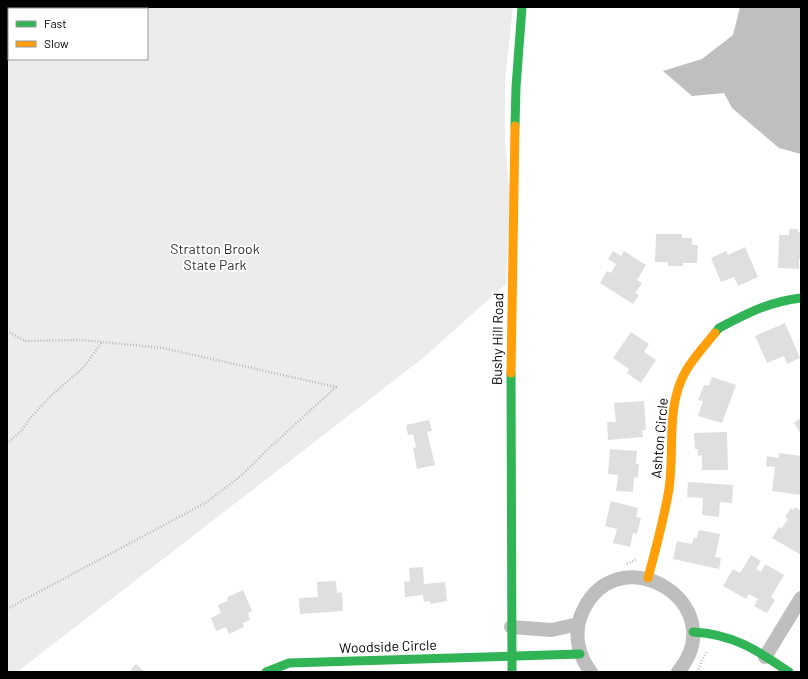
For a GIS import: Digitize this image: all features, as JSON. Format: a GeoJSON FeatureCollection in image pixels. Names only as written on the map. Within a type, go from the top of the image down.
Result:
{"type":"FeatureCollection","features":[{"type":"Feature","properties":{"kind":"street","name":"Bushy Hill Road"},"geometry":{"type":"LineString","coordinates":[[512,672],[510,416],[516,86],[522,7]]}},
{"type":"Feature","properties":{"kind":"street","name":"Ashton Circle"},"geometry":{"type":"LineString","coordinates":[[648,578],[663,520],[669,487],[672,413],[678,389],[686,369],[719,328],[756,309],[778,301],[801,298]]}},
{"type":"Feature","properties":{"kind":"street"},"geometry":{"type":"LineString","coordinates":[[591,672],[580,654],[577,639],[578,624],[584,607],[596,592],[612,582],[630,577],[648,578],[665,586],[679,598],[689,614],[693,632],[691,648],[684,664],[678,672]]}},
{"type":"Feature","properties":{"kind":"street"},"geometry":{"type":"LineString","coordinates":[[765,657],[801,598]]}},
{"type":"Feature","properties":{"kind":"street"},"geometry":{"type":"LineString","coordinates":[[511,627],[552,630],[578,624]]}},
{"type":"Feature","properties":{"kind":"street"},"geometry":{"type":"LineString","coordinates":[[693,632],[707,632],[737,639],[789,672]]}},
{"type":"Feature","properties":{"kind":"street","name":"Woodside Circle"},"geometry":{"type":"LineString","coordinates":[[266,672],[289,663],[580,654]]}},
{"type":"Feature","properties":{"kind":"path"},"geometry":{"type":"LineString","coordinates":[[7,331],[25,341],[82,340],[163,348],[336,387],[267,450],[242,476],[208,502],[7,609]]}},
{"type":"Feature","properties":{"kind":"path"},"geometry":{"type":"LineString","coordinates":[[7,444],[21,431],[32,416],[53,394],[83,368],[102,342]]}},
{"type":"Feature","properties":{"kind":"green space","name":"Stratton Brook State Park"},"geometry":{"type":"Polygon","coordinates":[[[513,7],[505,81],[505,139],[510,202],[506,284],[423,358],[17,672],[7,672],[7,18],[8,60],[148,60],[148,8],[30,8],[513,7]]]}},
{"type":"Feature","properties":{"kind":"shaded area"},"geometry":{"type":"Polygon","coordinates":[[[740,7],[801,7],[801,154],[779,148],[732,108],[724,93],[692,96],[663,71],[702,59],[733,35],[740,7]]]}},
{"type":"Feature","properties":{"kind":"building"},"geometry":{"type":"Polygon","coordinates":[[[789,229],[798,229],[798,232],[801,232],[801,259],[799,259],[799,269],[778,268],[779,235],[789,235],[789,229]]]}},
{"type":"Feature","properties":{"kind":"building"},"geometry":{"type":"Polygon","coordinates":[[[656,234],[682,234],[682,238],[692,238],[692,245],[698,245],[697,263],[683,263],[683,266],[668,266],[668,262],[655,262],[656,234]]]}},
{"type":"Feature","properties":{"kind":"building"},"geometry":{"type":"Polygon","coordinates":[[[745,247],[758,277],[738,286],[734,277],[721,282],[711,258],[726,251],[728,255],[745,247]]]}},
{"type":"Feature","properties":{"kind":"building"},"geometry":{"type":"Polygon","coordinates":[[[613,251],[621,256],[624,251],[646,265],[637,280],[642,283],[635,293],[639,295],[633,304],[600,283],[607,271],[611,273],[616,264],[608,259],[613,251]]]}},
{"type":"Feature","properties":{"kind":"building"},"geometry":{"type":"Polygon","coordinates":[[[785,323],[800,358],[787,364],[784,356],[767,363],[755,336],[785,323]]]}},
{"type":"Feature","properties":{"kind":"building"},"geometry":{"type":"Polygon","coordinates":[[[631,332],[649,344],[644,352],[656,360],[641,383],[627,373],[629,369],[613,358],[631,332]]]}},
{"type":"Feature","properties":{"kind":"building"},"geometry":{"type":"Polygon","coordinates":[[[712,377],[736,385],[722,423],[698,416],[703,401],[698,400],[704,385],[709,386],[712,377]]]}},
{"type":"Feature","properties":{"kind":"building"},"geometry":{"type":"Polygon","coordinates":[[[644,401],[646,430],[642,430],[643,437],[608,440],[607,422],[616,422],[614,403],[644,401]]]}},
{"type":"Feature","properties":{"kind":"building"},"geometry":{"type":"Polygon","coordinates":[[[801,418],[801,434],[794,423],[801,418]]]}},
{"type":"Feature","properties":{"kind":"building"},"geometry":{"type":"Polygon","coordinates":[[[429,420],[432,431],[427,432],[435,465],[417,469],[413,448],[416,447],[413,434],[408,435],[406,425],[429,420]]]}},
{"type":"Feature","properties":{"kind":"building"},"geometry":{"type":"Polygon","coordinates":[[[727,432],[728,470],[702,470],[702,455],[698,456],[698,449],[695,449],[694,433],[727,432]]]}},
{"type":"Feature","properties":{"kind":"building"},"geometry":{"type":"Polygon","coordinates":[[[610,449],[637,451],[636,464],[639,464],[638,478],[634,477],[633,492],[616,491],[618,475],[608,474],[610,449]]]}},
{"type":"Feature","properties":{"kind":"building"},"geometry":{"type":"Polygon","coordinates":[[[779,453],[801,456],[801,495],[772,491],[775,467],[766,466],[767,456],[779,458],[779,453]]]}},
{"type":"Feature","properties":{"kind":"building"},"geometry":{"type":"Polygon","coordinates":[[[688,482],[733,485],[732,503],[720,502],[719,517],[702,515],[703,498],[687,497],[688,482]]]}},
{"type":"Feature","properties":{"kind":"building"},"geometry":{"type":"Polygon","coordinates":[[[611,501],[638,508],[636,517],[641,518],[637,534],[633,533],[630,547],[613,543],[617,529],[605,526],[611,501]]]}},
{"type":"Feature","properties":{"kind":"building"},"geometry":{"type":"Polygon","coordinates":[[[795,507],[801,511],[801,555],[772,538],[779,527],[782,528],[788,519],[785,517],[791,508],[793,510],[795,507]]]}},
{"type":"Feature","properties":{"kind":"building"},"geometry":{"type":"Polygon","coordinates":[[[699,530],[720,534],[715,557],[721,558],[719,569],[673,559],[677,541],[692,544],[694,538],[697,538],[699,530]]]}},
{"type":"Feature","properties":{"kind":"building"},"geometry":{"type":"Polygon","coordinates":[[[751,555],[761,561],[756,569],[761,572],[765,564],[784,575],[771,597],[775,600],[767,613],[754,606],[758,599],[749,594],[746,599],[723,586],[733,569],[740,573],[751,555]]]}},
{"type":"Feature","properties":{"kind":"building"},"geometry":{"type":"Polygon","coordinates":[[[423,567],[424,584],[445,582],[447,601],[430,604],[430,601],[424,602],[423,595],[405,597],[404,582],[410,581],[409,568],[423,567]]]}},
{"type":"Feature","properties":{"kind":"building"},"geometry":{"type":"Polygon","coordinates":[[[336,581],[337,593],[342,592],[343,611],[300,614],[299,598],[318,597],[317,582],[336,581]]]}},
{"type":"Feature","properties":{"kind":"building"},"geometry":{"type":"Polygon","coordinates":[[[243,590],[252,611],[248,613],[250,620],[243,623],[244,627],[229,634],[226,627],[216,631],[211,618],[221,613],[218,605],[228,601],[227,597],[243,590]]]}},
{"type":"Feature","properties":{"kind":"building"},"geometry":{"type":"Polygon","coordinates":[[[136,664],[145,672],[129,672],[136,664]]]}},
{"type":"Feature","properties":{"kind":"traffic: fast"},"geometry":{"type":"LineString","coordinates":[[515,126],[516,87],[522,7]]}},
{"type":"Feature","properties":{"kind":"traffic: fast"},"geometry":{"type":"LineString","coordinates":[[715,333],[719,328],[758,309],[778,302],[801,298]]}},
{"type":"Feature","properties":{"kind":"traffic: fast"},"geometry":{"type":"LineString","coordinates":[[511,373],[512,672]]}},
{"type":"Feature","properties":{"kind":"traffic: fast"},"geometry":{"type":"LineString","coordinates":[[693,632],[720,636],[744,644],[789,672]]}},
{"type":"Feature","properties":{"kind":"traffic: fast"},"geometry":{"type":"LineString","coordinates":[[266,672],[289,663],[580,654]]}},
{"type":"Feature","properties":{"kind":"traffic: slow"},"geometry":{"type":"LineString","coordinates":[[511,373],[515,126]]}},
{"type":"Feature","properties":{"kind":"traffic: slow"},"geometry":{"type":"LineString","coordinates":[[648,578],[669,489],[671,474],[673,412],[676,397],[680,383],[687,369],[715,333]]}}]}
